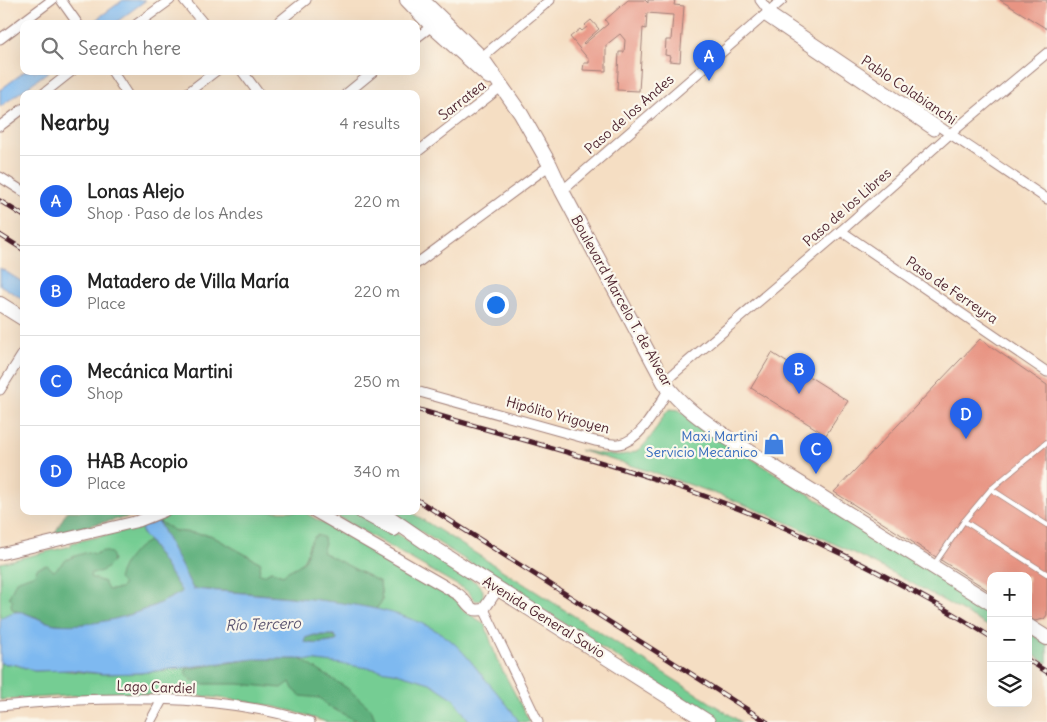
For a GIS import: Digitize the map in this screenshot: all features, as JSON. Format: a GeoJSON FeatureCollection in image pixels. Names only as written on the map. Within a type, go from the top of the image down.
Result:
{"type":"FeatureCollection","features":[{"type":"Feature","properties":{"kind":"main road","name":"Boulevard Marcelo T. de Alvear"},"geometry":{"type":"LineString","coordinates":[[407,0],[432,26],[477,60]]}},
{"type":"Feature","properties":{"kind":"main road","name":"Boulevard Marcelo T. de Alvear"},"geometry":{"type":"LineString","coordinates":[[422,0],[501,87],[521,114],[667,385],[686,407],[734,442],[987,601]]}},
{"type":"Feature","properties":{"kind":"main road"},"geometry":{"type":"LineString","coordinates":[[0,304],[20,316]]}},
{"type":"Feature","properties":{"kind":"main road"},"geometry":{"type":"LineString","coordinates":[[368,515],[431,546]]}},
{"type":"Feature","properties":{"kind":"main road","name":"Avenida General Savio"},"geometry":{"type":"LineString","coordinates":[[386,515],[431,546],[708,722]]}},
{"type":"Feature","properties":{"kind":"main road"},"geometry":{"type":"LineString","coordinates":[[1032,628],[1045,634]]}},
{"type":"Feature","properties":{"kind":"street"},"geometry":{"type":"LineString","coordinates":[[25,20],[52,0]]}},
{"type":"Feature","properties":{"kind":"street"},"geometry":{"type":"LineString","coordinates":[[61,0],[75,20]]}},
{"type":"Feature","properties":{"kind":"street"},"geometry":{"type":"LineString","coordinates":[[142,20],[170,0]]}},
{"type":"Feature","properties":{"kind":"street"},"geometry":{"type":"LineString","coordinates":[[184,0],[201,20]]}},
{"type":"Feature","properties":{"kind":"street"},"geometry":{"type":"LineString","coordinates":[[281,20],[306,0]]}},
{"type":"Feature","properties":{"kind":"street","name":"Sarratea"},"geometry":{"type":"LineString","coordinates":[[477,60],[550,0]]}},
{"type":"Feature","properties":{"kind":"street","name":"Pablo Colabianchi"},"geometry":{"type":"LineString","coordinates":[[760,0],[766,14],[1047,199]]}},
{"type":"Feature","properties":{"kind":"street","name":"Paso de los Andes"},"geometry":{"type":"LineString","coordinates":[[562,190],[782,0]]}},
{"type":"Feature","properties":{"kind":"street"},"geometry":{"type":"LineString","coordinates":[[766,14],[934,131]]}},
{"type":"Feature","properties":{"kind":"street"},"geometry":{"type":"LineString","coordinates":[[0,39],[20,24]]}},
{"type":"Feature","properties":{"kind":"street"},"geometry":{"type":"LineString","coordinates":[[420,35],[432,26]]}},
{"type":"Feature","properties":{"kind":"street","name":"Paso de los Libres"},"geometry":{"type":"LineString","coordinates":[[667,385],[950,134],[1047,52]]}},
{"type":"Feature","properties":{"kind":"street"},"geometry":{"type":"LineString","coordinates":[[48,90],[67,75]]}},
{"type":"Feature","properties":{"kind":"street"},"geometry":{"type":"LineString","coordinates":[[115,75],[124,90]]}},
{"type":"Feature","properties":{"kind":"street"},"geometry":{"type":"LineString","coordinates":[[191,90],[211,75]]}},
{"type":"Feature","properties":{"kind":"street"},"geometry":{"type":"LineString","coordinates":[[245,75],[256,90]]}},
{"type":"Feature","properties":{"kind":"street"},"geometry":{"type":"LineString","coordinates":[[351,90],[369,75]]}},
{"type":"Feature","properties":{"kind":"street","name":"Sarratea"},"geometry":{"type":"LineString","coordinates":[[420,150],[501,87]]}},
{"type":"Feature","properties":{"kind":"street"},"geometry":{"type":"LineString","coordinates":[[0,126],[20,111]]}},
{"type":"Feature","properties":{"kind":"street"},"geometry":{"type":"LineString","coordinates":[[420,261],[550,165]]}},
{"type":"Feature","properties":{"kind":"street"},"geometry":{"type":"LineString","coordinates":[[0,177],[20,190]]}},
{"type":"Feature","properties":{"kind":"street","name":"Paso de Ferreyra"},"geometry":{"type":"LineString","coordinates":[[842,231],[1047,372]]}},
{"type":"Feature","properties":{"kind":"street"},"geometry":{"type":"LineString","coordinates":[[0,390],[20,358]]}},
{"type":"Feature","properties":{"kind":"street","name":"Hipólito Yrigoyen"},"geometry":{"type":"LineString","coordinates":[[420,392],[595,441],[619,444],[636,436],[648,422],[667,385]]}},
{"type":"Feature","properties":{"kind":"street"},"geometry":{"type":"LineString","coordinates":[[0,554],[139,521],[155,515]]}},
{"type":"Feature","properties":{"kind":"street"},"geometry":{"type":"LineString","coordinates":[[330,515],[458,594],[472,609],[476,611],[484,610]]}},
{"type":"Feature","properties":{"kind":"street"},"geometry":{"type":"LineString","coordinates":[[484,610],[498,588]]}},
{"type":"Feature","properties":{"kind":"street"},"geometry":{"type":"LineString","coordinates":[[484,610],[538,722]]}},
{"type":"Feature","properties":{"kind":"street","name":"Lago Cardiel"},"geometry":{"type":"LineString","coordinates":[[0,706],[68,700],[162,700],[232,704],[310,722]]}},
{"type":"Feature","properties":{"kind":"street"},"geometry":{"type":"LineString","coordinates":[[150,722],[162,700]]}},
{"type":"Feature","properties":{"kind":"lane"},"geometry":{"type":"LineString","coordinates":[[932,567],[964,521],[991,489],[1047,442]]}},
{"type":"Feature","properties":{"kind":"lane"},"geometry":{"type":"LineString","coordinates":[[991,489],[1047,525]]}},
{"type":"Feature","properties":{"kind":"lane"},"geometry":{"type":"LineString","coordinates":[[964,521],[1047,574]]}},
{"type":"Feature","properties":{"kind":"green space"},"geometry":{"type":"Polygon","coordinates":[[[670,409],[679,410],[703,428],[987,606],[987,626],[881,567],[796,526],[698,487],[579,450],[622,455],[637,450],[653,434],[666,412],[670,409]]]}},
{"type":"Feature","properties":{"kind":"green space"},"geometry":{"type":"Polygon","coordinates":[[[65,515],[137,515],[55,533],[65,515]]]}},
{"type":"Feature","properties":{"kind":"green space"},"geometry":{"type":"Polygon","coordinates":[[[170,515],[309,515],[457,601],[463,610],[485,624],[497,660],[530,722],[519,722],[471,662],[418,622],[376,609],[382,601],[380,582],[321,552],[323,549],[310,543],[303,561],[294,569],[283,575],[271,571],[264,575],[258,574],[261,563],[210,535],[175,531],[158,521],[170,515]]]}},
{"type":"Feature","properties":{"kind":"green space"},"geometry":{"type":"Polygon","coordinates":[[[338,515],[363,515],[389,529],[477,583],[483,590],[483,599],[480,601],[474,600],[469,592],[338,517],[338,515]]]}},
{"type":"Feature","properties":{"kind":"green space"},"geometry":{"type":"Polygon","coordinates":[[[395,515],[415,515],[741,722],[718,722],[395,515]]]}},
{"type":"Feature","properties":{"kind":"green space"},"geometry":{"type":"Polygon","coordinates":[[[158,521],[175,531],[210,535],[261,563],[259,574],[264,575],[271,571],[283,575],[297,566],[305,559],[310,542],[314,537],[317,535],[323,537],[325,543],[322,552],[380,582],[382,601],[376,609],[284,596],[193,589],[158,521]]]}},
{"type":"Feature","properties":{"kind":"green space"},"geometry":{"type":"Polygon","coordinates":[[[141,527],[143,535],[176,582],[17,612],[0,618],[0,563],[71,546],[71,543],[141,527]]]}},
{"type":"Feature","properties":{"kind":"green space"},"geometry":{"type":"Polygon","coordinates":[[[149,541],[182,592],[167,600],[121,617],[89,624],[72,625],[46,622],[12,609],[11,604],[13,600],[9,597],[16,581],[35,574],[37,568],[47,565],[54,571],[66,560],[88,552],[95,554],[103,551],[111,553],[113,560],[108,566],[104,570],[91,573],[90,577],[104,582],[108,590],[121,589],[123,584],[118,579],[123,567],[133,552],[149,541]]]}},
{"type":"Feature","properties":{"kind":"green space"},"geometry":{"type":"Polygon","coordinates":[[[314,635],[333,635],[338,639],[336,641],[320,643],[305,642],[305,638],[314,635]]]}},
{"type":"Feature","properties":{"kind":"green space"},"geometry":{"type":"Polygon","coordinates":[[[1032,635],[1047,644],[1047,663],[1032,654],[1032,635]]]}},
{"type":"Feature","properties":{"kind":"green space"},"geometry":{"type":"Polygon","coordinates":[[[254,659],[300,659],[347,688],[371,709],[375,719],[374,722],[358,722],[328,706],[320,698],[301,696],[293,689],[290,682],[282,688],[238,684],[202,684],[191,680],[186,674],[186,669],[254,659]]]}},
{"type":"Feature","properties":{"kind":"green space"},"geometry":{"type":"Polygon","coordinates":[[[300,659],[376,668],[416,677],[433,684],[450,695],[470,722],[379,722],[357,705],[353,722],[326,722],[258,703],[202,696],[99,694],[0,700],[0,663],[17,665],[34,671],[58,670],[103,674],[140,673],[238,661],[300,659]]]}},
{"type":"Feature","properties":{"kind":"water"},"geometry":{"type":"Polygon","coordinates":[[[123,0],[146,0],[119,20],[96,20],[123,0]]]}},
{"type":"Feature","properties":{"kind":"water"},"geometry":{"type":"Polygon","coordinates":[[[20,75],[44,75],[23,90],[20,90],[20,92],[0,107],[0,90],[20,75]]]}},
{"type":"Feature","properties":{"kind":"water"},"geometry":{"type":"Polygon","coordinates":[[[0,268],[20,280],[20,298],[0,285],[0,268]]]}},
{"type":"Feature","properties":{"kind":"water","name":"Río Tercero"},"geometry":{"type":"Polygon","coordinates":[[[158,521],[193,589],[358,605],[390,612],[435,630],[463,652],[519,722],[470,722],[453,698],[430,683],[393,672],[300,659],[254,659],[140,673],[103,674],[72,670],[34,671],[17,665],[0,663],[0,618],[8,614],[22,612],[55,624],[88,624],[137,612],[182,592],[149,541],[143,535],[141,527],[158,521]],[[314,635],[305,638],[305,642],[316,644],[336,641],[338,639],[334,635],[314,635]]]}},
{"type":"Feature","properties":{"kind":"building"},"geometry":{"type":"Polygon","coordinates":[[[628,0],[645,0],[648,3],[648,0],[675,0],[674,5],[684,6],[680,62],[669,61],[670,56],[665,55],[666,40],[671,40],[673,15],[647,13],[646,29],[643,28],[639,91],[617,90],[619,52],[624,52],[625,40],[620,34],[606,45],[606,71],[583,70],[584,63],[589,63],[589,60],[570,37],[580,29],[582,31],[587,27],[585,25],[591,20],[599,29],[584,44],[608,24],[605,20],[628,0]]]}},
{"type":"Feature","properties":{"kind":"building"},"geometry":{"type":"Polygon","coordinates":[[[1000,0],[1047,0],[1047,29],[1000,0]]]}},
{"type":"Feature","properties":{"kind":"building"},"geometry":{"type":"Polygon","coordinates":[[[980,339],[1047,385],[1047,615],[1044,619],[1035,621],[1032,619],[1032,572],[987,572],[987,589],[834,492],[980,339]]]}},
{"type":"Feature","properties":{"kind":"building"},"geometry":{"type":"Polygon","coordinates":[[[772,353],[848,401],[826,435],[751,388],[772,353]]]}},
{"type":"Feature","properties":{"kind":"railway"},"geometry":{"type":"LineString","coordinates":[[0,201],[20,214]]}},
{"type":"Feature","properties":{"kind":"railway"},"geometry":{"type":"LineString","coordinates":[[0,235],[20,248]]}},
{"type":"Feature","properties":{"kind":"railway"},"geometry":{"type":"LineString","coordinates":[[420,410],[621,468],[727,504],[805,537],[882,574],[987,635]]}},
{"type":"Feature","properties":{"kind":"railway"},"geometry":{"type":"LineString","coordinates":[[420,502],[767,722]]}},
{"type":"Feature","properties":{"kind":"railway"},"geometry":{"type":"LineString","coordinates":[[1031,662],[1047,672]]}},
{"type":"Feature","properties":{"kind":"place","name":"Lonas Alejo"},"geometry":{"type":"Point","coordinates":[709,81]}},
{"type":"Feature","properties":{"kind":"place","name":"Matadero de Villa María"},"geometry":{"type":"Point","coordinates":[799,394]}},
{"type":"Feature","properties":{"kind":"place","name":"HAB Acopio"},"geometry":{"type":"Point","coordinates":[966,439]}},
{"type":"Feature","properties":{"kind":"place","name":"Maxi Martini Servicio Mecánico"},"geometry":{"type":"Point","coordinates":[774,444]}},
{"type":"Feature","properties":{"kind":"place","name":"Mecánica Martini"},"geometry":{"type":"Point","coordinates":[816,474]}}]}
